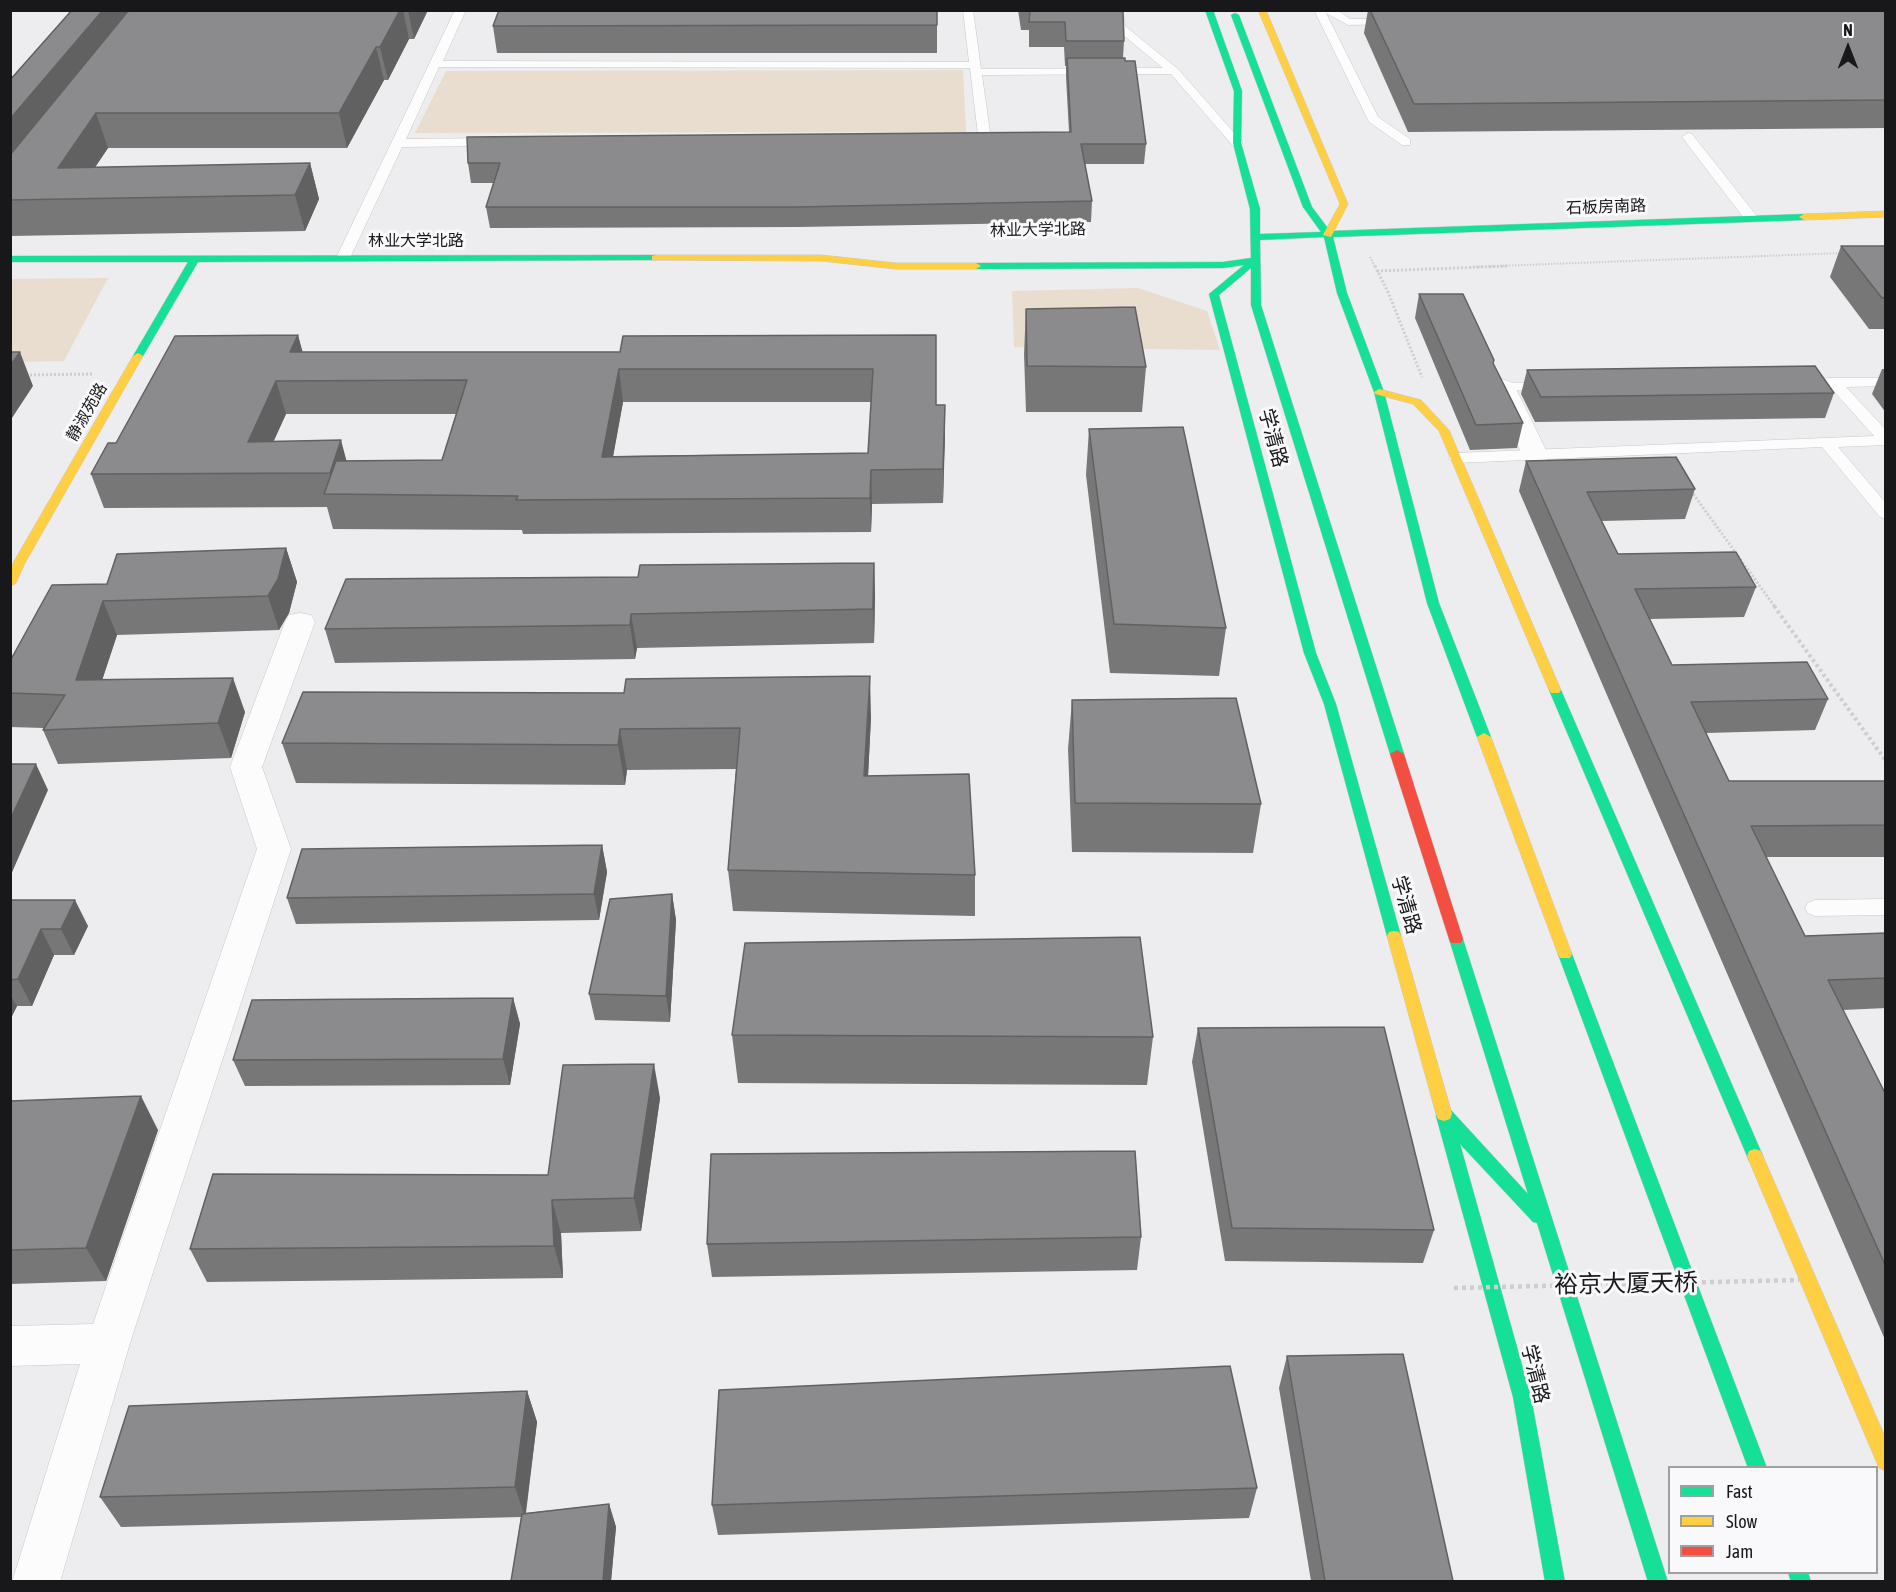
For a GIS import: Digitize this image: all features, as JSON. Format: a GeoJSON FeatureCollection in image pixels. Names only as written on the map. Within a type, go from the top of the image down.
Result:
{"type":"FeatureCollection","features":[{"type":"Feature","properties":{"kind":"main road","name":"学清路"},"geometry":{"type":"LineString","coordinates":[[1209,10],[1238,91],[1237,143],[1254,209],[1250,239],[1261,260],[1256,304],[1658,1581]]}},
{"type":"Feature","properties":{"kind":"main road"},"geometry":{"type":"LineString","coordinates":[[1233,10],[1308,207],[1328,235]]}},
{"type":"Feature","properties":{"kind":"main road"},"geometry":{"type":"LineString","coordinates":[[1262,10],[1344,204],[1328,235],[1326,257],[1379,392],[1433,603],[1758,1466]]}},
{"type":"Feature","properties":{"kind":"main road","name":"石板房南路"},"geometry":{"type":"LineString","coordinates":[[1250,239],[1886,214]]}},
{"type":"Feature","properties":{"kind":"main road","name":"林业大学北路"},"geometry":{"type":"LineString","coordinates":[[821,258],[884,250]]}},
{"type":"Feature","properties":{"kind":"main road"},"geometry":{"type":"LineString","coordinates":[[1326,257],[1350,256]]}},
{"type":"Feature","properties":{"kind":"main road","name":"静淑苑路"},"geometry":{"type":"LineString","coordinates":[[10,583],[19,563],[195,258]]}},
{"type":"Feature","properties":{"kind":"main road","name":"林业大学北路"},"geometry":{"type":"LineString","coordinates":[[10,259],[821,258],[896,266],[1214,265],[1261,260]]}},
{"type":"Feature","properties":{"kind":"main road","name":"学清路"},"geometry":{"type":"LineString","coordinates":[[1261,260],[1215,294],[1310,653],[1330,704],[1522,1396],[1555,1581]]}},
{"type":"Feature","properties":{"kind":"main road"},"geometry":{"type":"LineString","coordinates":[[1379,392],[1417,402],[1444,430],[1886,1462]]}},
{"type":"Feature","properties":{"kind":"main road"},"geometry":{"type":"LineString","coordinates":[[1444,1116],[1544,1223]]}},
{"type":"Feature","properties":{"kind":"street"},"geometry":{"type":"LineString","coordinates":[[1502,387],[1536,456]]}},
{"type":"Feature","properties":{"kind":"street"},"geometry":{"type":"LineString","coordinates":[[36,1581],[108,1343],[274,849],[246,767],[300,622]]}},
{"type":"Feature","properties":{"kind":"street"},"geometry":{"type":"LineString","coordinates":[[10,1346],[108,1343]]}},
{"type":"Feature","properties":{"kind":"lane"},"geometry":{"type":"LineString","coordinates":[[343,258],[461,10]]}},
{"type":"Feature","properties":{"kind":"lane"},"geometry":{"type":"LineString","coordinates":[[949,139],[985,139],[968,10]]}},
{"type":"Feature","properties":{"kind":"lane","name":"学清路"},"geometry":{"type":"LineString","coordinates":[[1117,10],[1120,27],[1174,71],[1237,143]]}},
{"type":"Feature","properties":{"kind":"lane"},"geometry":{"type":"LineString","coordinates":[[1319,10],[1373,120],[1406,142]]}},
{"type":"Feature","properties":{"kind":"lane"},"geometry":{"type":"LineString","coordinates":[[1328,10],[1348,22],[1408,21]]}},
{"type":"Feature","properties":{"kind":"lane"},"geometry":{"type":"LineString","coordinates":[[435,64],[1174,71]]}},
{"type":"Feature","properties":{"kind":"lane"},"geometry":{"type":"LineString","coordinates":[[1688,137],[1751,218]]}},
{"type":"Feature","properties":{"kind":"lane"},"geometry":{"type":"LineString","coordinates":[[398,143],[506,142]]}},
{"type":"Feature","properties":{"kind":"lane"},"geometry":{"type":"LineString","coordinates":[[1833,382],[1886,440]]}},
{"type":"Feature","properties":{"kind":"lane"},"geometry":{"type":"LineString","coordinates":[[1786,383],[1886,382]]}},
{"type":"Feature","properties":{"kind":"lane"},"geometry":{"type":"LineString","coordinates":[[1502,387],[1561,386]]}},
{"type":"Feature","properties":{"kind":"lane"},"geometry":{"type":"LineString","coordinates":[[1456,459],[1886,440]]}},
{"type":"Feature","properties":{"kind":"lane"},"geometry":{"type":"LineString","coordinates":[[1827,443],[1886,514]]}},
{"type":"Feature","properties":{"kind":"lane"},"geometry":{"type":"LineString","coordinates":[[1815,908],[1886,907]]}},
{"type":"Feature","properties":{"kind":"path"},"geometry":{"type":"LineString","coordinates":[[1422,377],[1377,271],[1850,252]]}},
{"type":"Feature","properties":{"kind":"path"},"geometry":{"type":"LineString","coordinates":[[22,375],[128,374]]}},
{"type":"Feature","properties":{"kind":"path"},"geometry":{"type":"LineString","coordinates":[[1661,450],[1886,761]]}},
{"type":"Feature","properties":{"kind":"path","name":"裕京大厦天桥"},"geometry":{"type":"LineString","coordinates":[[1454,1288],[1798,1280]]}},
{"type":"Feature","properties":{"kind":"shaded area"},"geometry":{"type":"Polygon","coordinates":[[[963,70],[966,132],[415,133],[446,71],[963,70]]]}},
{"type":"Feature","properties":{"kind":"shaded area"},"geometry":{"type":"Polygon","coordinates":[[[108,278],[64,361],[11,362],[10,279],[108,278]]]}},
{"type":"Feature","properties":{"kind":"shaded area"},"geometry":{"type":"Polygon","coordinates":[[[1138,288],[1207,311],[1220,350],[1014,347],[1012,291],[1138,288]]]}},
{"type":"Feature","properties":{"kind":"building"},"geometry":{"type":"Polygon","coordinates":[[[72,10],[103,10],[10,119],[10,80],[72,10]]]}},
{"type":"Feature","properties":{"kind":"building"},"geometry":{"type":"Polygon","coordinates":[[[129,10],[400,10],[339,113],[96,113],[58,168],[310,163],[295,195],[10,200],[10,155],[129,10]]]}},
{"type":"Feature","properties":{"kind":"building"},"geometry":{"type":"Polygon","coordinates":[[[499,10],[937,10],[937,25],[493,26],[499,10]]]}},
{"type":"Feature","properties":{"kind":"building"},"geometry":{"type":"Polygon","coordinates":[[[1030,10],[1117,10],[1123,12],[1124,41],[1066,41],[1065,22],[1029,22],[1030,10]]]}},
{"type":"Feature","properties":{"kind":"building"},"geometry":{"type":"Polygon","coordinates":[[[1370,10],[1886,10],[1886,100],[1414,104],[1370,10]]]}},
{"type":"Feature","properties":{"kind":"building"},"geometry":{"type":"Polygon","coordinates":[[[1067,58],[1125,58],[1125,61],[1135,61],[1146,144],[1081,144],[1092,201],[796,207],[486,207],[500,163],[468,163],[467,137],[1071,132],[1067,58]]]}},
{"type":"Feature","properties":{"kind":"building"},"geometry":{"type":"Polygon","coordinates":[[[1841,246],[1886,246],[1886,297],[1882,298],[1841,246]]]}},
{"type":"Feature","properties":{"kind":"building"},"geometry":{"type":"Polygon","coordinates":[[[1419,294],[1463,294],[1494,360],[1493,363],[1523,423],[1476,425],[1419,294]]]}},
{"type":"Feature","properties":{"kind":"building"},"geometry":{"type":"Polygon","coordinates":[[[1135,307],[1146,367],[1027,366],[1026,309],[1135,307]]]}},
{"type":"Feature","properties":{"kind":"building"},"geometry":{"type":"Polygon","coordinates":[[[298,335],[290,352],[620,352],[623,336],[936,335],[936,405],[945,405],[943,469],[871,470],[870,498],[516,500],[518,496],[324,494],[336,461],[442,460],[467,380],[276,381],[248,442],[341,440],[330,473],[91,474],[108,443],[116,443],[175,336],[298,335]],[[619,369],[602,457],[868,453],[873,369],[619,369]]]}},
{"type":"Feature","properties":{"kind":"building"},"geometry":{"type":"Polygon","coordinates":[[[10,352],[20,352],[10,366],[10,352]]]}},
{"type":"Feature","properties":{"kind":"building"},"geometry":{"type":"Polygon","coordinates":[[[1815,366],[1834,393],[1541,397],[1527,370],[1815,366]]]}},
{"type":"Feature","properties":{"kind":"building"},"geometry":{"type":"Polygon","coordinates":[[[1183,427],[1226,628],[1114,624],[1089,429],[1183,427]]]}},
{"type":"Feature","properties":{"kind":"building"},"geometry":{"type":"Polygon","coordinates":[[[1676,457],[1695,489],[1587,492],[1618,554],[1736,552],[1756,587],[1635,589],[1672,665],[1807,662],[1828,699],[1691,702],[1729,781],[1886,781],[1886,825],[1751,826],[1805,936],[1886,933],[1886,978],[1828,980],[1886,1095],[1886,1267],[1526,461],[1676,457]]]}},
{"type":"Feature","properties":{"kind":"building"},"geometry":{"type":"Polygon","coordinates":[[[286,548],[278,579],[268,596],[103,601],[76,680],[233,678],[218,723],[43,730],[65,695],[10,693],[10,661],[52,585],[107,584],[117,554],[286,548]]]}},
{"type":"Feature","properties":{"kind":"building"},"geometry":{"type":"Polygon","coordinates":[[[874,563],[873,609],[631,614],[630,625],[325,629],[346,579],[638,577],[640,565],[874,563]]]}},
{"type":"Feature","properties":{"kind":"building"},"geometry":{"type":"Polygon","coordinates":[[[870,676],[864,776],[969,774],[975,875],[728,870],[740,728],[620,729],[618,745],[282,743],[303,692],[624,693],[626,679],[870,676]]]}},
{"type":"Feature","properties":{"kind":"building"},"geometry":{"type":"Polygon","coordinates":[[[1236,698],[1261,804],[1075,803],[1072,700],[1236,698]]]}},
{"type":"Feature","properties":{"kind":"building"},"geometry":{"type":"Polygon","coordinates":[[[10,764],[36,764],[10,820],[10,764]]]}},
{"type":"Feature","properties":{"kind":"building"},"geometry":{"type":"Polygon","coordinates":[[[602,845],[594,894],[287,898],[302,849],[602,845]]]}},
{"type":"Feature","properties":{"kind":"building"},"geometry":{"type":"Polygon","coordinates":[[[672,894],[666,996],[589,994],[610,899],[672,894]]]}},
{"type":"Feature","properties":{"kind":"building"},"geometry":{"type":"Polygon","coordinates":[[[10,900],[75,900],[61,929],[41,929],[18,979],[10,980],[10,900]]]}},
{"type":"Feature","properties":{"kind":"building"},"geometry":{"type":"Polygon","coordinates":[[[1140,937],[1153,1037],[732,1035],[745,943],[1140,937]]]}},
{"type":"Feature","properties":{"kind":"building"},"geometry":{"type":"Polygon","coordinates":[[[513,998],[503,1059],[233,1060],[252,1000],[513,998]]]}},
{"type":"Feature","properties":{"kind":"building"},"geometry":{"type":"Polygon","coordinates":[[[1384,1027],[1434,1230],[1232,1228],[1198,1028],[1384,1027]]]}},
{"type":"Feature","properties":{"kind":"building"},"geometry":{"type":"Polygon","coordinates":[[[654,1064],[634,1198],[552,1200],[554,1246],[190,1249],[213,1174],[548,1175],[563,1065],[654,1064]]]}},
{"type":"Feature","properties":{"kind":"building"},"geometry":{"type":"Polygon","coordinates":[[[141,1096],[86,1248],[10,1250],[10,1101],[141,1096]]]}},
{"type":"Feature","properties":{"kind":"building"},"geometry":{"type":"Polygon","coordinates":[[[1135,1151],[1141,1237],[707,1244],[711,1154],[1135,1151]]]}},
{"type":"Feature","properties":{"kind":"building"},"geometry":{"type":"Polygon","coordinates":[[[1403,1354],[1453,1581],[1325,1581],[1287,1356],[1403,1354]]]}},
{"type":"Feature","properties":{"kind":"building"},"geometry":{"type":"Polygon","coordinates":[[[1230,1366],[1257,1488],[712,1505],[719,1390],[1230,1366]]]}},
{"type":"Feature","properties":{"kind":"building"},"geometry":{"type":"Polygon","coordinates":[[[527,1391],[515,1487],[100,1497],[129,1406],[527,1391]]]}},
{"type":"Feature","properties":{"kind":"building"},"geometry":{"type":"Polygon","coordinates":[[[609,1504],[603,1581],[511,1581],[522,1514],[609,1504]]]}},
{"type":"Feature","properties":{"kind":"traffic: fast"},"geometry":{"type":"LineString","coordinates":[[1209,10],[1238,91],[1237,143],[1255,209],[1256,305],[1397,754]]}},
{"type":"Feature","properties":{"kind":"traffic: fast"},"geometry":{"type":"LineString","coordinates":[[1235,15],[1308,207],[1328,235],[1342,293],[1379,392],[1433,603],[1484,737]]}},
{"type":"Feature","properties":{"kind":"traffic: fast"},"geometry":{"type":"LineString","coordinates":[[1255,237],[1804,217]]}},
{"type":"Feature","properties":{"kind":"traffic: fast"},"geometry":{"type":"LineString","coordinates":[[138,356],[195,258]]}},
{"type":"Feature","properties":{"kind":"traffic: fast"},"geometry":{"type":"LineString","coordinates":[[10,259],[655,258]]}},
{"type":"Feature","properties":{"kind":"traffic: fast"},"geometry":{"type":"LineString","coordinates":[[976,266],[1223,265],[1255,260]]}},
{"type":"Feature","properties":{"kind":"traffic: fast"},"geometry":{"type":"LineString","coordinates":[[1255,260],[1214,294],[1310,653],[1330,704],[1394,936]]}},
{"type":"Feature","properties":{"kind":"traffic: fast"},"geometry":{"type":"LineString","coordinates":[[1555,690],[1755,1156]]}},
{"type":"Feature","properties":{"kind":"traffic: fast"},"geometry":{"type":"LineString","coordinates":[[1456,939],[1658,1582]]}},
{"type":"Feature","properties":{"kind":"traffic: fast"},"geometry":{"type":"LineString","coordinates":[[1565,954],[1757,1466]]}},
{"type":"Feature","properties":{"kind":"traffic: fast"},"geometry":{"type":"LineString","coordinates":[[1444,1114],[1522,1397],[1555,1582]]}},
{"type":"Feature","properties":{"kind":"traffic: fast"},"geometry":{"type":"LineString","coordinates":[[1444,1116],[1539,1217]]}},
{"type":"Feature","properties":{"kind":"traffic: fast"},"geometry":{"type":"LineString","coordinates":[[1799,1574],[1801,1582]]}},
{"type":"Feature","properties":{"kind":"traffic: slow"},"geometry":{"type":"LineString","coordinates":[[1262,10],[1344,204],[1328,235]]}},
{"type":"Feature","properties":{"kind":"traffic: slow"},"geometry":{"type":"LineString","coordinates":[[1804,217],[1886,214]]}},
{"type":"Feature","properties":{"kind":"traffic: slow"},"geometry":{"type":"LineString","coordinates":[[655,258],[821,258],[896,266],[976,266]]}},
{"type":"Feature","properties":{"kind":"traffic: slow"},"geometry":{"type":"LineString","coordinates":[[10,583],[19,563],[138,356]]}},
{"type":"Feature","properties":{"kind":"traffic: slow"},"geometry":{"type":"LineString","coordinates":[[1379,392],[1417,402],[1444,430]]}},
{"type":"Feature","properties":{"kind":"traffic: slow"},"geometry":{"type":"LineString","coordinates":[[1444,430],[1555,690]]}},
{"type":"Feature","properties":{"kind":"traffic: slow"},"geometry":{"type":"LineString","coordinates":[[1484,737],[1565,954]]}},
{"type":"Feature","properties":{"kind":"traffic: slow"},"geometry":{"type":"LineString","coordinates":[[1394,936],[1444,1114]]}},
{"type":"Feature","properties":{"kind":"traffic: slow"},"geometry":{"type":"LineString","coordinates":[[1755,1156],[1886,1462]]}},
{"type":"Feature","properties":{"kind":"traffic: jam"},"geometry":{"type":"LineString","coordinates":[[1397,754],[1456,939]]}}]}
